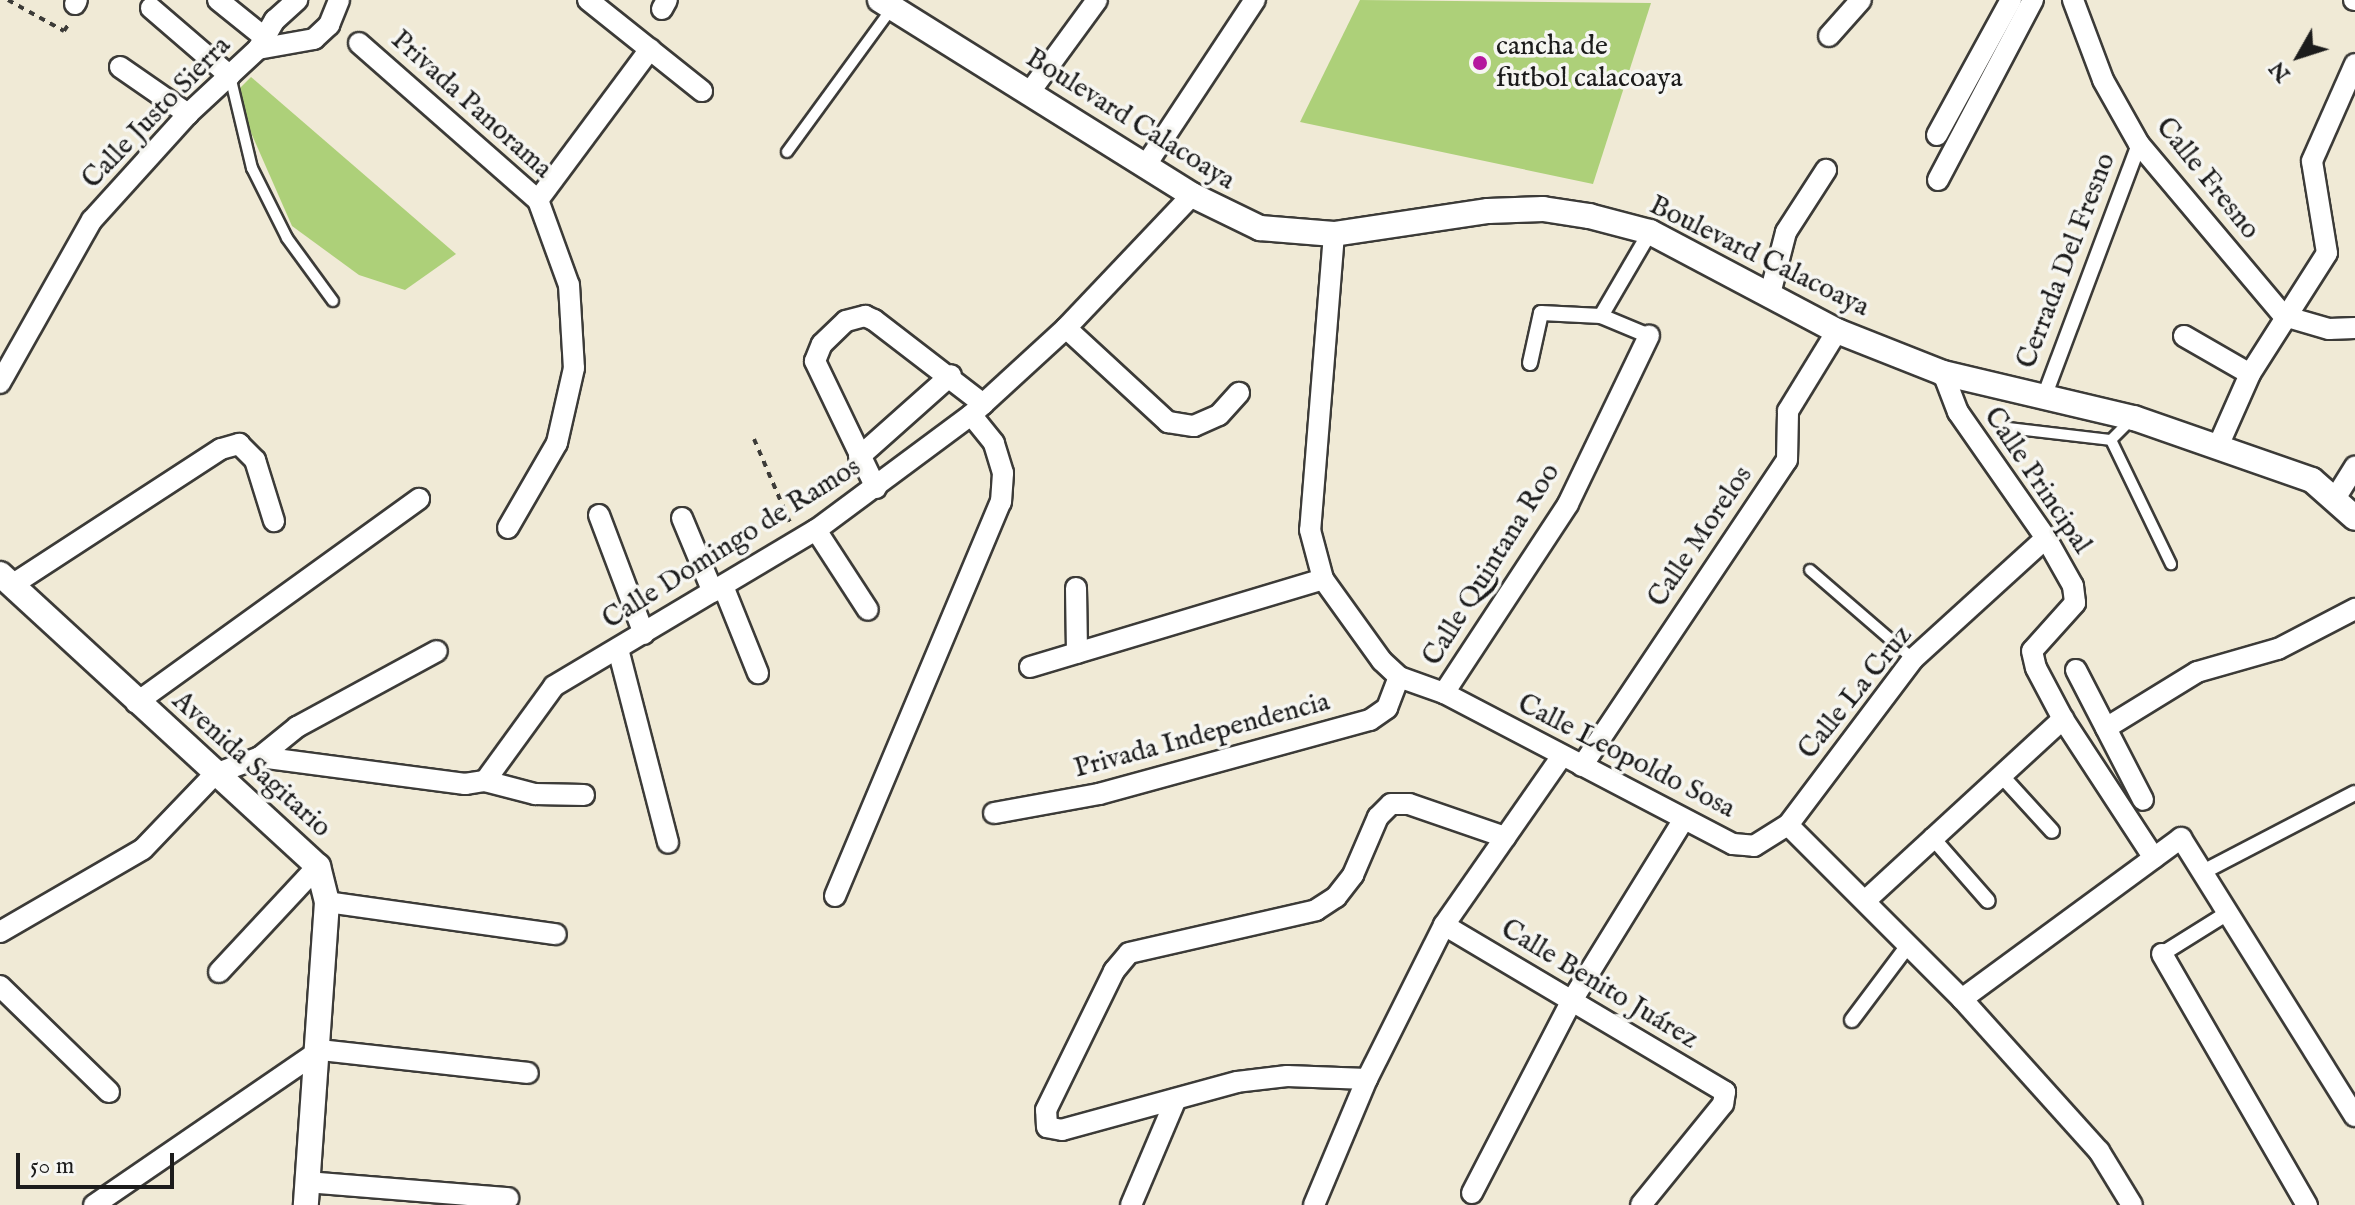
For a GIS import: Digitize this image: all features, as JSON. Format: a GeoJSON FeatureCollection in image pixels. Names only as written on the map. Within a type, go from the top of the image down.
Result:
{"type":"FeatureCollection","features":[{"type":"Feature","properties":{"kind":"street"},"geometry":{"type":"LineString","coordinates":[[218,0],[261,43]]}},
{"type":"Feature","properties":{"kind":"street","name":"Calle Justo Sierra"},"geometry":{"type":"LineString","coordinates":[[0,383],[92,220],[188,114],[261,43],[297,0]]}},
{"type":"Feature","properties":{"kind":"street","name":"Calle Justo Sierra"},"geometry":{"type":"LineString","coordinates":[[261,43],[314,39],[329,25],[339,0]]}},
{"type":"Feature","properties":{"kind":"street"},"geometry":{"type":"LineString","coordinates":[[588,0],[702,91]]}},
{"type":"Feature","properties":{"kind":"street"},"geometry":{"type":"LineString","coordinates":[[1029,93],[1097,0]]}},
{"type":"Feature","properties":{"kind":"street"},"geometry":{"type":"LineString","coordinates":[[1146,165],[1255,0]]}},
{"type":"Feature","properties":{"kind":"street"},"geometry":{"type":"LineString","coordinates":[[1829,36],[1861,0]]}},
{"type":"Feature","properties":{"kind":"street"},"geometry":{"type":"LineString","coordinates":[[1937,135],[2011,0]]}},
{"type":"Feature","properties":{"kind":"street"},"geometry":{"type":"LineString","coordinates":[[1938,180],[2033,0]]}},
{"type":"Feature","properties":{"kind":"street","name":"Calle Fresno"},"geometry":{"type":"LineString","coordinates":[[2073,0],[2103,80],[2139,144],[2284,316]]}},
{"type":"Feature","properties":{"kind":"street","name":"Boulevard Calacoaya"},"geometry":{"type":"LineString","coordinates":[[886,4],[1192,195],[1260,228],[1334,234],[1488,211],[1543,209],[1650,232],[1837,331],[1943,373],[2134,418],[2219,444],[2312,480],[2336,497],[2355,518]]}},
{"type":"Feature","properties":{"kind":"street"},"geometry":{"type":"LineString","coordinates":[[151,8],[230,76]]}},
{"type":"Feature","properties":{"kind":"street","name":"Privada Panorama"},"geometry":{"type":"LineString","coordinates":[[359,43],[538,200],[569,285],[574,368],[557,443],[508,528]]}},
{"type":"Feature","properties":{"kind":"street"},"geometry":{"type":"LineString","coordinates":[[538,200],[650,49]]}},
{"type":"Feature","properties":{"kind":"street"},"geometry":{"type":"LineString","coordinates":[[2219,444],[2250,374],[2284,316],[2327,253],[2312,161],[2355,64]]}},
{"type":"Feature","properties":{"kind":"street"},"geometry":{"type":"LineString","coordinates":[[120,67],[188,114]]}},
{"type":"Feature","properties":{"kind":"street","name":"Cerrada Del Fresno"},"geometry":{"type":"LineString","coordinates":[[2044,397],[2139,144]]}},
{"type":"Feature","properties":{"kind":"street"},"geometry":{"type":"LineString","coordinates":[[1770,294],[1786,232],[1826,170]]}},
{"type":"Feature","properties":{"kind":"street","name":"Calle Domingo de Ramos"},"geometry":{"type":"LineString","coordinates":[[485,781],[554,686],[807,536],[876,488],[977,410],[1066,328],[1192,195]]}},
{"type":"Feature","properties":{"kind":"street"},"geometry":{"type":"LineString","coordinates":[[1601,316],[1650,232]]}},
{"type":"Feature","properties":{"kind":"street"},"geometry":{"type":"LineString","coordinates":[[1334,234],[1310,530],[1323,579],[1399,677]]}},
{"type":"Feature","properties":{"kind":"street"},"geometry":{"type":"LineString","coordinates":[[1530,363],[1541,313],[1601,316],[1649,336]]}},
{"type":"Feature","properties":{"kind":"street"},"geometry":{"type":"LineString","coordinates":[[835,896],[1001,502],[1003,473],[994,443],[977,410],[951,375],[865,316],[846,321],[822,344],[815,361],[876,488]]}},
{"type":"Feature","properties":{"kind":"street"},"geometry":{"type":"LineString","coordinates":[[2284,316],[2329,329],[2355,328]]}},
{"type":"Feature","properties":{"kind":"street"},"geometry":{"type":"LineString","coordinates":[[1066,328],[1168,422],[1194,426],[1219,415],[1239,393]]}},
{"type":"Feature","properties":{"kind":"street","name":"Calle Morelos"},"geometry":{"type":"LineString","coordinates":[[1582,766],[1787,460],[1788,411],[1837,331]]}},
{"type":"Feature","properties":{"kind":"street","name":"Calle Quintana Roo"},"geometry":{"type":"LineString","coordinates":[[1444,693],[1568,504],[1649,336]]}},
{"type":"Feature","properties":{"kind":"street"},"geometry":{"type":"LineString","coordinates":[[2184,336],[2250,374]]}},
{"type":"Feature","properties":{"kind":"street","name":"Calle Principal"},"geometry":{"type":"LineString","coordinates":[[1943,373],[1974,438],[2046,538],[2073,586],[2075,603],[2032,651],[2063,719],[2154,858]]}},
{"type":"Feature","properties":{"kind":"street"},"geometry":{"type":"LineString","coordinates":[[859,457],[951,375]]}},
{"type":"Feature","properties":{"kind":"street"},"geometry":{"type":"LineString","coordinates":[[6,580],[221,449],[239,444],[255,460],[274,521]]}},
{"type":"Feature","properties":{"kind":"street"},"geometry":{"type":"LineString","coordinates":[[2336,497],[2355,466]]}},
{"type":"Feature","properties":{"kind":"street"},"geometry":{"type":"LineString","coordinates":[[136,703],[419,499]]}},
{"type":"Feature","properties":{"kind":"street"},"geometry":{"type":"LineString","coordinates":[[599,515],[644,634]]}},
{"type":"Feature","properties":{"kind":"street"},"geometry":{"type":"LineString","coordinates":[[682,518],[758,673]]}},
{"type":"Feature","properties":{"kind":"street"},"geometry":{"type":"LineString","coordinates":[[807,536],[868,610]]}},
{"type":"Feature","properties":{"kind":"street","name":"Calle La Cruz"},"geometry":{"type":"LineString","coordinates":[[1788,825],[1913,659],[2046,538]]}},
{"type":"Feature","properties":{"kind":"street"},"geometry":{"type":"LineString","coordinates":[[1030,667],[1323,579]]}},
{"type":"Feature","properties":{"kind":"street","name":"Avenida Sagitario"},"geometry":{"type":"LineString","coordinates":[[6,580],[215,774],[300,844],[318,866],[327,902],[320,1050],[306,1193]]}},
{"type":"Feature","properties":{"kind":"street"},"geometry":{"type":"LineString","coordinates":[[1076,588],[1077,653]]}},
{"type":"Feature","properties":{"kind":"street"},"geometry":{"type":"LineString","coordinates":[[2106,728],[2197,672],[2278,649],[2355,609]]}},
{"type":"Feature","properties":{"kind":"street"},"geometry":{"type":"LineString","coordinates":[[618,649],[668,843]]}},
{"type":"Feature","properties":{"kind":"street"},"geometry":{"type":"LineString","coordinates":[[0,932],[143,849],[215,774],[260,757],[297,727],[437,651]]}},
{"type":"Feature","properties":{"kind":"street"},"geometry":{"type":"LineString","coordinates":[[2076,670],[2143,800]]}},
{"type":"Feature","properties":{"kind":"street","name":"Calle Leopoldo Sosa"},"geometry":{"type":"LineString","coordinates":[[1399,677],[1444,693],[1683,821],[1733,844],[1754,846],[1788,825]]}},
{"type":"Feature","properties":{"kind":"street","name":"Privada Independencia"},"geometry":{"type":"LineString","coordinates":[[994,813],[1099,794],[1370,720],[1387,708],[1399,677]]}},
{"type":"Feature","properties":{"kind":"street"},"geometry":{"type":"LineString","coordinates":[[1866,900],[1931,836],[2063,719]]}},
{"type":"Feature","properties":{"kind":"street"},"geometry":{"type":"LineString","coordinates":[[1314,1205],[1367,1079],[1444,925],[1562,756]]}},
{"type":"Feature","properties":{"kind":"street"},"geometry":{"type":"LineString","coordinates":[[260,757],[465,784],[485,781],[535,794],[584,795]]}},
{"type":"Feature","properties":{"kind":"street"},"geometry":{"type":"LineString","coordinates":[[2000,774],[2052,831]]}},
{"type":"Feature","properties":{"kind":"street"},"geometry":{"type":"LineString","coordinates":[[2203,872],[2355,793]]}},
{"type":"Feature","properties":{"kind":"street"},"geometry":{"type":"LineString","coordinates":[[1367,1079],[1287,1076],[1176,1099],[1062,1130],[1047,1127],[1046,1110],[1114,971],[1129,953],[1316,910],[1336,897],[1353,875],[1378,817],[1391,804],[1409,804],[1505,837]]}},
{"type":"Feature","properties":{"kind":"street"},"geometry":{"type":"LineString","coordinates":[[1472,1193],[1571,1002],[1683,821]]}},
{"type":"Feature","properties":{"kind":"street"},"geometry":{"type":"LineString","coordinates":[[1788,825],[1962,999],[2099,1151],[2132,1205]]}},
{"type":"Feature","properties":{"kind":"street"},"geometry":{"type":"LineString","coordinates":[[1931,836],[1988,901]]}},
{"type":"Feature","properties":{"kind":"street"},"geometry":{"type":"LineString","coordinates":[[1962,999],[2181,838],[2355,1116]]}},
{"type":"Feature","properties":{"kind":"street"},"geometry":{"type":"LineString","coordinates":[[219,972],[318,866]]}},
{"type":"Feature","properties":{"kind":"street"},"geometry":{"type":"LineString","coordinates":[[327,902],[556,934]]}},
{"type":"Feature","properties":{"kind":"street"},"geometry":{"type":"LineString","coordinates":[[2226,914],[2162,954],[2307,1205]]}},
{"type":"Feature","properties":{"kind":"street","name":"Calle Benito Juárez"},"geometry":{"type":"LineString","coordinates":[[1444,925],[1725,1092],[1723,1104],[1641,1205]]}},
{"type":"Feature","properties":{"kind":"street"},"geometry":{"type":"LineString","coordinates":[[1852,1020],[1909,944]]}},
{"type":"Feature","properties":{"kind":"street"},"geometry":{"type":"LineString","coordinates":[[0,986],[109,1092]]}},
{"type":"Feature","properties":{"kind":"street"},"geometry":{"type":"LineString","coordinates":[[94,1205],[320,1050],[528,1073]]}},
{"type":"Feature","properties":{"kind":"street"},"geometry":{"type":"LineString","coordinates":[[1131,1205],[1176,1099]]}},
{"type":"Feature","properties":{"kind":"street"},"geometry":{"type":"LineString","coordinates":[[306,1193],[508,1198]]}},
{"type":"Feature","properties":{"kind":"lane"},"geometry":{"type":"LineString","coordinates":[[787,152],[886,4]]}},
{"type":"Feature","properties":{"kind":"lane"},"geometry":{"type":"LineString","coordinates":[[230,76],[252,168],[287,238],[333,301]]}},
{"type":"Feature","properties":{"kind":"lane"},"geometry":{"type":"LineString","coordinates":[[2111,440],[2134,418]]}},
{"type":"Feature","properties":{"kind":"lane"},"geometry":{"type":"LineString","coordinates":[[2009,428],[2111,440]]}},
{"type":"Feature","properties":{"kind":"lane"},"geometry":{"type":"LineString","coordinates":[[2111,440],[2171,564]]}},
{"type":"Feature","properties":{"kind":"lane"},"geometry":{"type":"LineString","coordinates":[[1810,570],[1913,659]]}},
{"type":"Feature","properties":{"kind":"path"},"geometry":{"type":"LineString","coordinates":[[8,0],[64,31],[76,5]]}},
{"type":"Feature","properties":{"kind":"path"},"geometry":{"type":"LineString","coordinates":[[754,439],[807,536]]}},
{"type":"Feature","properties":{"kind":"green space","name":"cancha de futbol calacoaya"},"geometry":{"type":"Polygon","coordinates":[[[1360,0],[1651,3],[1593,184],[1300,122],[1360,0]]]}},
{"type":"Feature","properties":{"kind":"green space"},"geometry":{"type":"Polygon","coordinates":[[[251,77],[456,254],[405,290],[359,275],[292,226],[234,94],[251,77]]]}},
{"type":"Feature","properties":{"kind":"place","name":"cancha de futbol calacoaya"},"geometry":{"type":"Point","coordinates":[1480,63]}}]}
